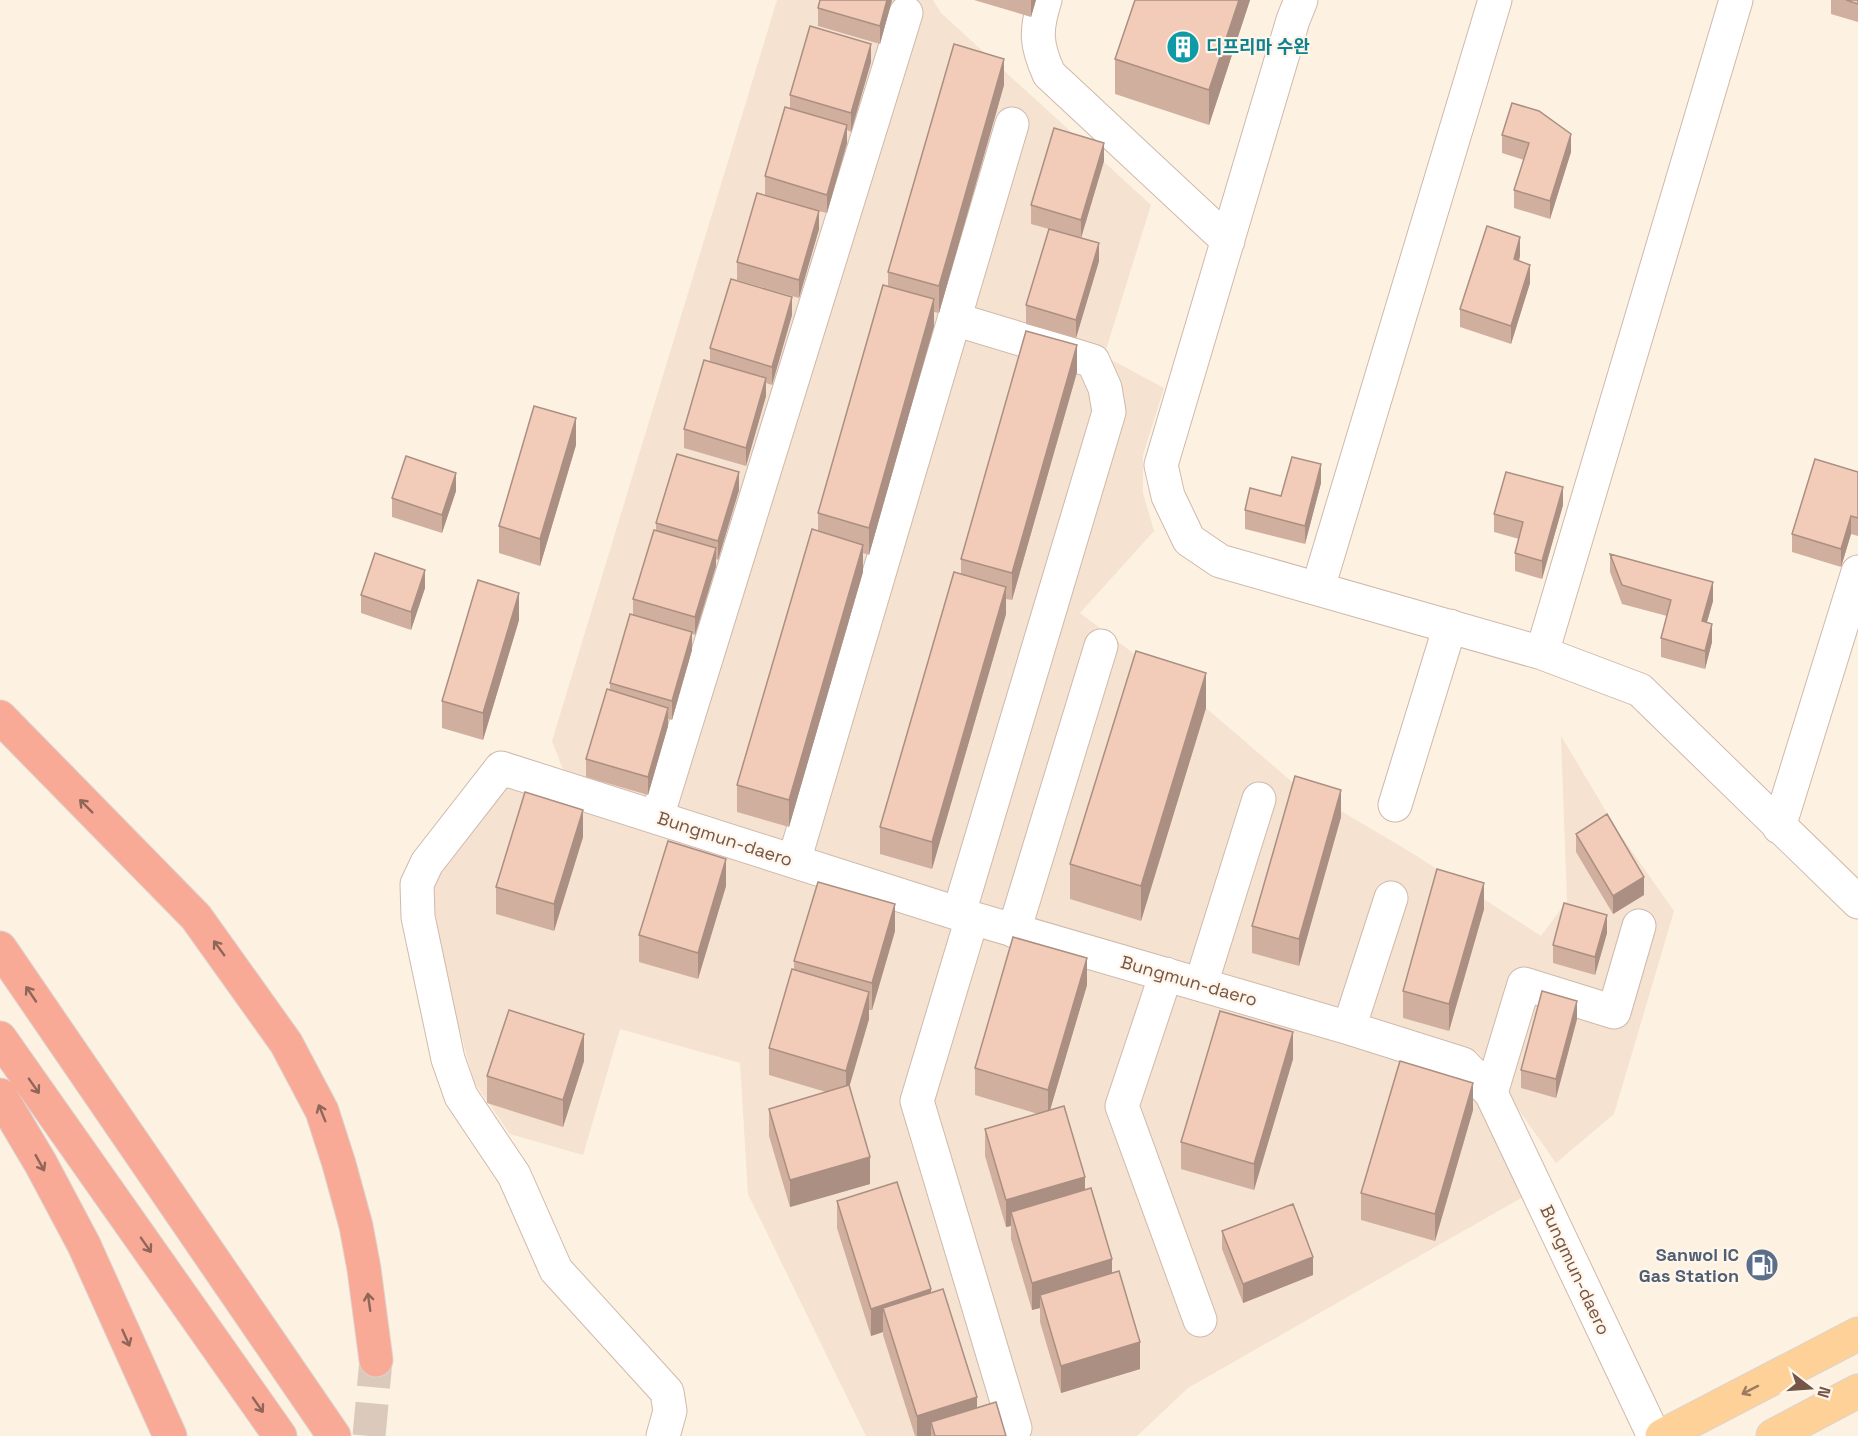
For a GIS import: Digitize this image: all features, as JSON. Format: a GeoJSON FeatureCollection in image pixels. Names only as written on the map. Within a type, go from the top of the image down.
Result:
{"type":"FeatureCollection","features":[{"type":"Feature","properties":{"kind":"highway"},"geometry":{"type":"LineString","coordinates":[[0,717],[196,917],[286,1043],[322,1111],[339,1164],[356,1226],[376,1360]]}},
{"type":"Feature","properties":{"kind":"highway"},"geometry":{"type":"LineString","coordinates":[[0,948],[334,1436]]}},
{"type":"Feature","properties":{"kind":"highway"},"geometry":{"type":"LineString","coordinates":[[0,1038],[280,1436]]}},
{"type":"Feature","properties":{"kind":"highway"},"geometry":{"type":"LineString","coordinates":[[62,1040],[359,1436]]}},
{"type":"Feature","properties":{"kind":"highway"},"geometry":{"type":"LineString","coordinates":[[0,1095],[41,1164],[84,1245],[170,1436]]}},
{"type":"Feature","properties":{"kind":"main road"},"geometry":{"type":"LineString","coordinates":[[1662,1436],[1858,1334]]}},
{"type":"Feature","properties":{"kind":"main road"},"geometry":{"type":"LineString","coordinates":[[1773,1436],[1858,1391]]}},
{"type":"Feature","properties":{"kind":"street"},"geometry":{"type":"LineString","coordinates":[[1045,0],[1038,20],[1038,37],[1040,52],[1049,74],[1228,241]]}},
{"type":"Feature","properties":{"kind":"street"},"geometry":{"type":"LineString","coordinates":[[1301,0],[1293,20],[1161,465],[1168,496],[1189,540],[1220,561],[1542,653],[1640,690],[1858,903]]}},
{"type":"Feature","properties":{"kind":"street"},"geometry":{"type":"LineString","coordinates":[[1318,588],[1495,0]]}},
{"type":"Feature","properties":{"kind":"street"},"geometry":{"type":"LineString","coordinates":[[1542,653],[1736,0]]}},
{"type":"Feature","properties":{"kind":"street"},"geometry":{"type":"LineString","coordinates":[[657,817],[906,13]]}},
{"type":"Feature","properties":{"kind":"street"},"geometry":{"type":"LineString","coordinates":[[794,861],[1012,124]]}},
{"type":"Feature","properties":{"kind":"street"},"geometry":{"type":"LineString","coordinates":[[954,319],[1093,361],[1106,388],[1108,412],[916,1101],[1015,1428]]}},
{"type":"Feature","properties":{"kind":"street"},"geometry":{"type":"LineString","coordinates":[[1779,827],[1858,572]]}},
{"type":"Feature","properties":{"kind":"street"},"geometry":{"type":"LineString","coordinates":[[1395,805],[1450,626]]}},
{"type":"Feature","properties":{"kind":"street"},"geometry":{"type":"LineString","coordinates":[[1014,931],[1101,646]]}},
{"type":"Feature","properties":{"kind":"street","name":"Bungmun-daero"},"geometry":{"type":"LineString","coordinates":[[663,1436],[670,1411],[667,1392],[556,1270],[513,1175],[461,1095],[448,1059],[418,917],[417,884],[427,863],[501,768],[1014,931],[1201,984],[1462,1064],[1491,1093],[1654,1436]]}},
{"type":"Feature","properties":{"kind":"street"},"geometry":{"type":"LineString","coordinates":[[1201,984],[1259,799]]}},
{"type":"Feature","properties":{"kind":"street"},"geometry":{"type":"LineString","coordinates":[[1348,1028],[1391,898]]}},
{"type":"Feature","properties":{"kind":"street"},"geometry":{"type":"LineString","coordinates":[[1491,1093],[1524,984],[1614,1012],[1639,926]]}},
{"type":"Feature","properties":{"kind":"street"},"geometry":{"type":"LineString","coordinates":[[1166,974],[1122,1106],[1200,1320]]}},
{"type":"Feature","properties":{"kind":"shaded area"},"geometry":{"type":"Polygon","coordinates":[[[777,0],[933,0],[941,13],[1151,205],[1104,356],[1164,388],[1143,455],[1143,493],[1154,531],[1080,613],[1206,708],[1292,782],[1412,853],[1541,936],[1567,901],[1561,736],[1619,833],[1674,911],[1614,1114],[1556,1163],[1478,1052],[1207,968],[1035,920],[566,777],[552,741],[777,0]]]}},
{"type":"Feature","properties":{"kind":"shaded area"},"geometry":{"type":"Polygon","coordinates":[[[508,784],[1465,1076],[1528,1194],[1188,1388],[1137,1436],[866,1436],[748,1194],[740,1063],[620,1029],[583,1155],[510,1134],[474,1082],[448,987],[424,883],[508,784]]]}},
{"type":"Feature","properties":{"kind":"building"},"geometry":{"type":"Polygon","coordinates":[[[820,0],[887,0],[880,26],[818,8],[820,0]]]}},
{"type":"Feature","properties":{"kind":"building","name":"디프리마 수완"},"geometry":{"type":"Polygon","coordinates":[[[1135,0],[1239,0],[1209,90],[1115,59],[1135,0]]]}},
{"type":"Feature","properties":{"kind":"building"},"geometry":{"type":"Polygon","coordinates":[[[1846,0],[1858,0],[1858,4],[1846,0]]]}},
{"type":"Feature","properties":{"kind":"building"},"geometry":{"type":"Polygon","coordinates":[[[810,26],[871,44],[851,113],[790,95],[810,26]]]}},
{"type":"Feature","properties":{"kind":"building"},"geometry":{"type":"Polygon","coordinates":[[[954,44],[1004,59],[939,286],[888,272],[954,44]]]}},
{"type":"Feature","properties":{"kind":"building"},"geometry":{"type":"Polygon","coordinates":[[[1512,103],[1539,111],[1571,134],[1550,201],[1514,190],[1529,143],[1502,135],[1512,103]]]}},
{"type":"Feature","properties":{"kind":"building"},"geometry":{"type":"Polygon","coordinates":[[[785,107],[847,125],[827,195],[765,176],[785,107]]]}},
{"type":"Feature","properties":{"kind":"building"},"geometry":{"type":"Polygon","coordinates":[[[1054,128],[1104,143],[1081,220],[1031,205],[1054,128]]]}},
{"type":"Feature","properties":{"kind":"building"},"geometry":{"type":"Polygon","coordinates":[[[757,193],[819,211],[799,280],[737,262],[757,193]]]}},
{"type":"Feature","properties":{"kind":"building"},"geometry":{"type":"Polygon","coordinates":[[[1487,226],[1520,237],[1514,259],[1530,265],[1511,326],[1460,309],[1487,226]]]}},
{"type":"Feature","properties":{"kind":"building"},"geometry":{"type":"Polygon","coordinates":[[[1049,229],[1099,243],[1076,320],[1026,305],[1049,229]]]}},
{"type":"Feature","properties":{"kind":"building"},"geometry":{"type":"Polygon","coordinates":[[[731,279],[792,297],[772,367],[710,348],[731,279]]]}},
{"type":"Feature","properties":{"kind":"building"},"geometry":{"type":"Polygon","coordinates":[[[883,285],[934,299],[869,528],[818,513],[883,285]]]}},
{"type":"Feature","properties":{"kind":"building"},"geometry":{"type":"Polygon","coordinates":[[[1026,331],[1077,345],[1012,573],[961,559],[1026,331]]]}},
{"type":"Feature","properties":{"kind":"building"},"geometry":{"type":"Polygon","coordinates":[[[704,360],[766,378],[746,448],[684,429],[704,360]]]}},
{"type":"Feature","properties":{"kind":"building"},"geometry":{"type":"Polygon","coordinates":[[[534,406],[576,418],[540,539],[499,526],[534,406]]]}},
{"type":"Feature","properties":{"kind":"building"},"geometry":{"type":"Polygon","coordinates":[[[677,454],[739,472],[718,541],[656,523],[677,454]]]}},
{"type":"Feature","properties":{"kind":"building"},"geometry":{"type":"Polygon","coordinates":[[[406,456],[456,473],[442,515],[392,498],[406,456]]]}},
{"type":"Feature","properties":{"kind":"building"},"geometry":{"type":"Polygon","coordinates":[[[1292,457],[1321,464],[1305,526],[1245,510],[1250,488],[1281,496],[1292,457]]]}},
{"type":"Feature","properties":{"kind":"building"},"geometry":{"type":"Polygon","coordinates":[[[1815,459],[1858,472],[1858,518],[1851,516],[1841,549],[1792,534],[1815,459]]]}},
{"type":"Feature","properties":{"kind":"building"},"geometry":{"type":"Polygon","coordinates":[[[1506,472],[1563,487],[1542,561],[1515,553],[1523,522],[1494,514],[1506,472]]]}},
{"type":"Feature","properties":{"kind":"building"},"geometry":{"type":"Polygon","coordinates":[[[812,529],[863,545],[789,800],[737,785],[812,529]]]}},
{"type":"Feature","properties":{"kind":"building"},"geometry":{"type":"Polygon","coordinates":[[[654,530],[716,548],[695,617],[633,599],[654,530]]]}},
{"type":"Feature","properties":{"kind":"building"},"geometry":{"type":"Polygon","coordinates":[[[375,553],[425,570],[411,612],[361,595],[375,553]]]}},
{"type":"Feature","properties":{"kind":"building"},"geometry":{"type":"Polygon","coordinates":[[[1610,554],[1713,582],[1702,621],[1712,624],[1705,651],[1661,638],[1671,600],[1622,585],[1610,554]]]}},
{"type":"Feature","properties":{"kind":"building"},"geometry":{"type":"Polygon","coordinates":[[[954,572],[1006,587],[932,842],[880,827],[954,572]]]}},
{"type":"Feature","properties":{"kind":"building"},"geometry":{"type":"Polygon","coordinates":[[[478,580],[519,593],[483,713],[442,701],[478,580]]]}},
{"type":"Feature","properties":{"kind":"building"},"geometry":{"type":"Polygon","coordinates":[[[630,614],[692,632],[672,701],[610,683],[630,614]]]}},
{"type":"Feature","properties":{"kind":"building"},"geometry":{"type":"Polygon","coordinates":[[[1136,651],[1206,673],[1141,886],[1070,864],[1136,651]]]}},
{"type":"Feature","properties":{"kind":"building"},"geometry":{"type":"Polygon","coordinates":[[[607,689],[668,708],[648,777],[586,759],[607,689]]]}},
{"type":"Feature","properties":{"kind":"building"},"geometry":{"type":"Polygon","coordinates":[[[1295,776],[1341,790],[1299,939],[1252,926],[1295,776]]]}},
{"type":"Feature","properties":{"kind":"building"},"geometry":{"type":"Polygon","coordinates":[[[525,792],[583,810],[554,904],[496,887],[525,792]]]}},
{"type":"Feature","properties":{"kind":"building"},"geometry":{"type":"Polygon","coordinates":[[[1607,814],[1644,877],[1613,896],[1576,834],[1607,814]]]}},
{"type":"Feature","properties":{"kind":"building"},"geometry":{"type":"Polygon","coordinates":[[[668,841],[726,859],[698,953],[639,935],[668,841]]]}},
{"type":"Feature","properties":{"kind":"building"},"geometry":{"type":"Polygon","coordinates":[[[1437,869],[1484,883],[1449,1004],[1403,991],[1437,869]]]}},
{"type":"Feature","properties":{"kind":"building"},"geometry":{"type":"Polygon","coordinates":[[[818,882],[895,904],[872,983],[794,961],[818,882]]]}},
{"type":"Feature","properties":{"kind":"building"},"geometry":{"type":"Polygon","coordinates":[[[1564,903],[1607,915],[1595,957],[1553,945],[1564,903]]]}},
{"type":"Feature","properties":{"kind":"building"},"geometry":{"type":"Polygon","coordinates":[[[1013,937],[1087,958],[1048,1090],[975,1068],[1013,937]]]}},
{"type":"Feature","properties":{"kind":"building"},"geometry":{"type":"Polygon","coordinates":[[[792,969],[869,992],[846,1071],[769,1048],[792,969]]]}},
{"type":"Feature","properties":{"kind":"building"},"geometry":{"type":"Polygon","coordinates":[[[1542,991],[1577,1001],[1556,1079],[1521,1070],[1542,991]]]}},
{"type":"Feature","properties":{"kind":"building"},"geometry":{"type":"Polygon","coordinates":[[[509,1010],[584,1034],[563,1100],[487,1076],[509,1010]]]}},
{"type":"Feature","properties":{"kind":"building"},"geometry":{"type":"Polygon","coordinates":[[[1220,1011],[1293,1032],[1254,1164],[1181,1142],[1220,1011]]]}},
{"type":"Feature","properties":{"kind":"building"},"geometry":{"type":"Polygon","coordinates":[[[1400,1061],[1473,1083],[1435,1214],[1361,1193],[1400,1061]]]}},
{"type":"Feature","properties":{"kind":"building"},"geometry":{"type":"Polygon","coordinates":[[[849,1085],[870,1157],[790,1180],[769,1109],[849,1085]]]}},
{"type":"Feature","properties":{"kind":"building"},"geometry":{"type":"Polygon","coordinates":[[[1064,1106],[1085,1177],[1006,1200],[985,1129],[1064,1106]]]}},
{"type":"Feature","properties":{"kind":"building"},"geometry":{"type":"Polygon","coordinates":[[[897,1182],[931,1289],[871,1309],[837,1201],[897,1182]]]}},
{"type":"Feature","properties":{"kind":"building"},"geometry":{"type":"Polygon","coordinates":[[[1091,1188],[1112,1259],[1032,1283],[1011,1212],[1091,1188]]]}},
{"type":"Feature","properties":{"kind":"building"},"geometry":{"type":"Polygon","coordinates":[[[1293,1204],[1313,1257],[1243,1284],[1222,1231],[1293,1204]]]}},
{"type":"Feature","properties":{"kind":"building"},"geometry":{"type":"Polygon","coordinates":[[[1119,1271],[1140,1342],[1061,1366],[1040,1295],[1119,1271]]]}},
{"type":"Feature","properties":{"kind":"building"},"geometry":{"type":"Polygon","coordinates":[[[943,1289],[977,1397],[917,1416],[883,1308],[943,1289]]]}},
{"type":"Feature","properties":{"kind":"building"},"geometry":{"type":"Polygon","coordinates":[[[996,1402],[1006,1436],[935,1436],[931,1422],[996,1402]]]}},
{"type":"Feature","properties":{"kind":"tunnel"},"geometry":{"type":"LineString","coordinates":[[369,1436],[376,1360]]}},
{"type":"Feature","properties":{"kind":"place","name":"디프리마 수완"},"geometry":{"type":"Point","coordinates":[1183,47]}},
{"type":"Feature","properties":{"kind":"place","name":"Sanwol IC Gas Station"},"geometry":{"type":"Point","coordinates":[1762,1265]}}]}
